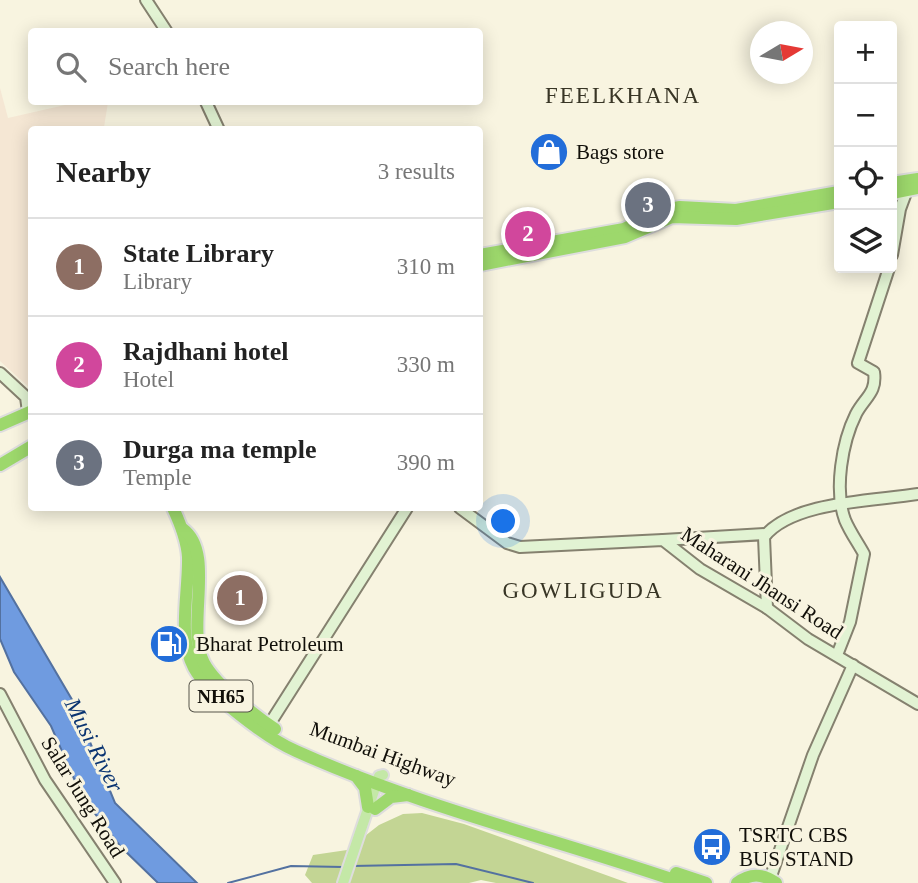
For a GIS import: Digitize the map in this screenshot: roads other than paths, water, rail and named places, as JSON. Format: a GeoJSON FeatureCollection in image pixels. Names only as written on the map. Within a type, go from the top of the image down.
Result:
{"type":"FeatureCollection","features":[{"type":"Feature","properties":{"kind":"highway"},"geometry":{"type":"LineString","coordinates":[[897,182],[918,179]]}},
{"type":"Feature","properties":{"kind":"highway"},"geometry":{"type":"LineString","coordinates":[[483,254],[624,229],[654,214],[680,207],[736,210],[834,193]]}},
{"type":"Feature","properties":{"kind":"highway"},"geometry":{"type":"LineString","coordinates":[[483,264],[625,237],[672,217],[736,219],[834,203]]}},
{"type":"Feature","properties":{"kind":"highway"},"geometry":{"type":"LineString","coordinates":[[0,425],[28,412]]}},
{"type":"Feature","properties":{"kind":"highway"},"geometry":{"type":"LineString","coordinates":[[0,466],[28,448]]}},
{"type":"Feature","properties":{"kind":"highway","name":"Mumbai Highway"},"geometry":{"type":"LineString","coordinates":[[174,511],[183,529],[188,553],[191,612],[188,651],[201,677],[254,725],[284,744],[353,774],[706,883]]}},
{"type":"Feature","properties":{"kind":"highway","name":"Mumbai Highway"},"geometry":{"type":"LineString","coordinates":[[191,612],[203,661],[269,725],[289,739],[412,795],[683,883]]}},
{"type":"Feature","properties":{"kind":"highway"},"geometry":{"type":"LineString","coordinates":[[353,774],[365,788],[372,808],[391,797],[412,795]]}},
{"type":"Feature","properties":{"kind":"highway"},"geometry":{"type":"LineString","coordinates":[[737,883],[750,875],[773,881]]}},
{"type":"Feature","properties":{"kind":"main road"},"geometry":{"type":"LineString","coordinates":[[350,883],[380,781]]}},
{"type":"Feature","properties":{"kind":"main road"},"geometry":{"type":"LineString","coordinates":[[343,883],[372,808]]}},
{"type":"Feature","properties":{"kind":"street"},"geometry":{"type":"LineString","coordinates":[[146,0],[164,28]]}},
{"type":"Feature","properties":{"kind":"street"},"geometry":{"type":"LineString","coordinates":[[207,105],[217,126]]}},
{"type":"Feature","properties":{"kind":"street"},"geometry":{"type":"LineString","coordinates":[[897,226],[900,209],[913,189]]}},
{"type":"Feature","properties":{"kind":"street"},"geometry":{"type":"LineString","coordinates":[[837,655],[850,622],[864,554],[845,520],[841,481],[848,434],[875,384],[874,372],[858,363],[887,273]]}},
{"type":"Feature","properties":{"kind":"street"},"geometry":{"type":"LineString","coordinates":[[0,371],[28,391]]}},
{"type":"Feature","properties":{"kind":"street"},"geometry":{"type":"LineString","coordinates":[[0,371],[26,397],[28,412]]}},
{"type":"Feature","properties":{"kind":"street"},"geometry":{"type":"LineString","coordinates":[[663,540],[766,534],[779,523],[807,511],[918,494]]}},
{"type":"Feature","properties":{"kind":"street"},"geometry":{"type":"LineString","coordinates":[[269,725],[405,511]]}},
{"type":"Feature","properties":{"kind":"street","name":"Maharani Jhansi Road"},"geometry":{"type":"LineString","coordinates":[[464,511],[507,543],[520,547],[663,540],[700,569],[767,608],[808,639],[918,704]]}},
{"type":"Feature","properties":{"kind":"street"},"geometry":{"type":"LineString","coordinates":[[766,534],[767,608]]}},
{"type":"Feature","properties":{"kind":"street"},"geometry":{"type":"LineString","coordinates":[[773,881],[813,755],[853,665]]}},
{"type":"Feature","properties":{"kind":"street","name":"Salar Jung Road"},"geometry":{"type":"LineString","coordinates":[[0,694],[45,780],[115,883]]}},
{"type":"Feature","properties":{"kind":"water"},"geometry":{"type":"Polygon","coordinates":[[[0,577],[74,703],[115,803],[197,883],[158,883],[121,847],[82,797],[51,726],[14,672],[0,639],[0,577]]]}},
{"type":"Feature","properties":{"kind":"waterway"},"geometry":{"type":"LineString","coordinates":[[352,866],[456,864],[533,883]]}},
{"type":"Feature","properties":{"kind":"waterway"},"geometry":{"type":"LineString","coordinates":[[228,883],[291,866],[343,867]]}},
{"type":"Feature","properties":{"kind":"place","name":"Bags store"},"geometry":{"type":"Point","coordinates":[549,152]}},
{"type":"Feature","properties":{"kind":"place","name":"Durga ma temple"},"geometry":{"type":"Point","coordinates":[648,205]}},
{"type":"Feature","properties":{"kind":"place","name":"Rajdhani hotel"},"geometry":{"type":"Point","coordinates":[528,234]}},
{"type":"Feature","properties":{"kind":"place","name":"State Library"},"geometry":{"type":"Point","coordinates":[240,598]}},
{"type":"Feature","properties":{"kind":"place","name":"Bharat Petroleum"},"geometry":{"type":"Point","coordinates":[169,644]}},
{"type":"Feature","properties":{"kind":"place","name":"TSRTC CBS BUS STAND"},"geometry":{"type":"Point","coordinates":[712,847]}},
{"type":"Feature","properties":{"kind":"district","name":"FEELKHANA"},"geometry":{"type":"Point","coordinates":[623,95]}},
{"type":"Feature","properties":{"kind":"district","name":"GOWLIGUDA"},"geometry":{"type":"Point","coordinates":[583,590]}},
{"type":"Feature","properties":{"kind":"water label","name":"Musi River"},"geometry":{"type":"Point","coordinates":[94,745]}}]}
